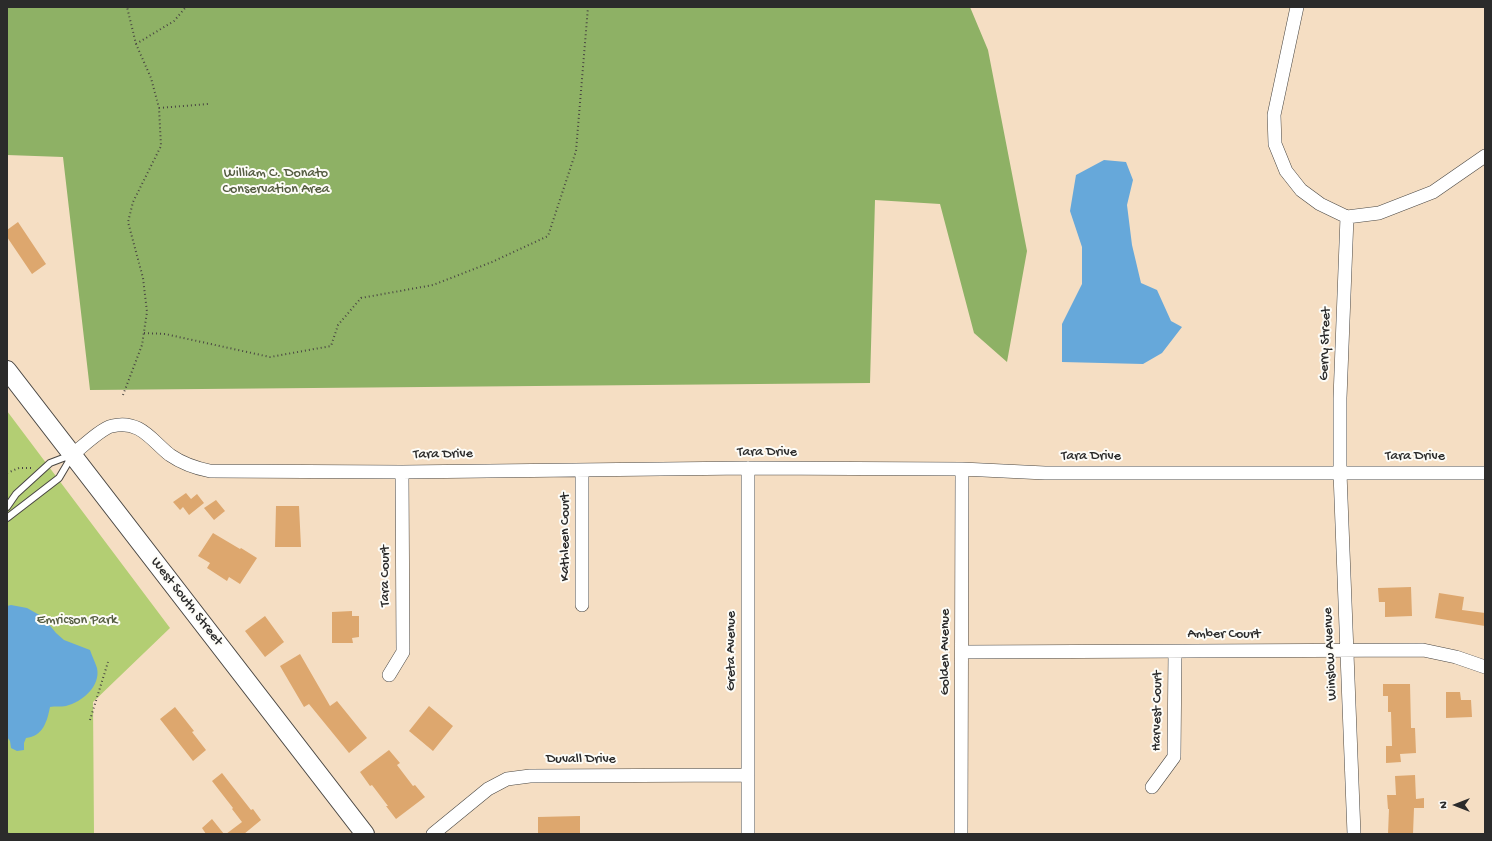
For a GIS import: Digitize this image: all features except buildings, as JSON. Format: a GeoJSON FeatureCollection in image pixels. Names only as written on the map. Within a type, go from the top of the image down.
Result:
{"type":"FeatureCollection","features":[{"type":"Feature","properties":{"kind":"street"},"geometry":{"type":"LineString","coordinates":[[1297,7],[1274,115],[1275,144],[1286,172],[1301,190],[1320,204],[1346,217],[1379,213],[1434,192],[1485,156]]}},
{"type":"Feature","properties":{"kind":"street","name":"Gerry Street"},"geometry":{"type":"LineString","coordinates":[[1340,473],[1340,398],[1346,217]]}},
{"type":"Feature","properties":{"kind":"street","name":"West South Street"},"geometry":{"type":"LineString","coordinates":[[7,370],[365,834]]}},
{"type":"Feature","properties":{"kind":"street","name":"Tara Drive"},"geometry":{"type":"LineString","coordinates":[[72,455],[100,433],[112,426],[130,426],[147,433],[170,454],[190,466],[210,471],[402,472],[748,468],[962,469],[1045,473],[1485,473]]}},
{"type":"Feature","properties":{"kind":"street","name":"Greta Avenue"},"geometry":{"type":"LineString","coordinates":[[748,468],[748,834]]}},
{"type":"Feature","properties":{"kind":"street","name":"Golden Avenue"},"geometry":{"type":"LineString","coordinates":[[961,834],[962,469]]}},
{"type":"Feature","properties":{"kind":"street","name":"Kathleen Court"},"geometry":{"type":"LineString","coordinates":[[582,470],[582,605]]}},
{"type":"Feature","properties":{"kind":"street","name":"Tara Court"},"geometry":{"type":"LineString","coordinates":[[389,676],[403,652],[402,472]]}},
{"type":"Feature","properties":{"kind":"street","name":"Winslow Avenue"},"geometry":{"type":"LineString","coordinates":[[1340,473],[1354,834]]}},
{"type":"Feature","properties":{"kind":"street","name":"Amber Court"},"geometry":{"type":"LineString","coordinates":[[962,652],[1423,650],[1456,657],[1485,667]]}},
{"type":"Feature","properties":{"kind":"street","name":"Harvest Court"},"geometry":{"type":"LineString","coordinates":[[1152,787],[1174,757],[1175,652]]}},
{"type":"Feature","properties":{"kind":"street","name":"Duvall Drive"},"geometry":{"type":"LineString","coordinates":[[433,834],[488,789],[507,779],[530,776],[748,775]]}},
{"type":"Feature","properties":{"kind":"lane"},"geometry":{"type":"LineString","coordinates":[[7,507],[16,494],[50,463],[72,455]]}},
{"type":"Feature","properties":{"kind":"lane"},"geometry":{"type":"LineString","coordinates":[[7,518],[59,478],[72,455]]}},
{"type":"Feature","properties":{"kind":"path"},"geometry":{"type":"LineString","coordinates":[[123,396],[142,345],[147,312],[143,278],[128,222],[133,202],[161,146],[159,108],[151,78],[136,44],[127,7]]}},
{"type":"Feature","properties":{"kind":"path"},"geometry":{"type":"LineString","coordinates":[[136,44],[174,21],[186,7]]}},
{"type":"Feature","properties":{"kind":"path"},"geometry":{"type":"LineString","coordinates":[[144,333],[164,334],[270,357],[331,346],[338,326],[361,298],[433,285],[492,262],[548,236],[576,151],[588,7]]}},
{"type":"Feature","properties":{"kind":"path"},"geometry":{"type":"LineString","coordinates":[[159,108],[208,104]]}},
{"type":"Feature","properties":{"kind":"path"},"geometry":{"type":"LineString","coordinates":[[7,473],[19,468],[30,467],[43,469]]}},
{"type":"Feature","properties":{"kind":"path"},"geometry":{"type":"LineString","coordinates":[[90,720],[108,662]]}},
{"type":"Feature","properties":{"kind":"green space","name":"William C. Donato Conservation Area"},"geometry":{"type":"Polygon","coordinates":[[[7,7],[970,7],[988,50],[1027,251],[1007,362],[974,333],[940,204],[875,200],[870,383],[90,390],[63,157],[7,155],[7,7]]]}},
{"type":"Feature","properties":{"kind":"green space","name":"Emricson Park"},"geometry":{"type":"Polygon","coordinates":[[[7,411],[170,628],[93,702],[94,834],[7,834],[7,411]]]}},
{"type":"Feature","properties":{"kind":"water"},"geometry":{"type":"Polygon","coordinates":[[[1104,160],[1126,162],[1133,180],[1127,205],[1132,245],[1141,283],[1157,290],[1171,321],[1182,327],[1162,353],[1143,364],[1062,362],[1062,324],[1082,284],[1082,247],[1070,211],[1076,175],[1104,160]]]}},
{"type":"Feature","properties":{"kind":"water"},"geometry":{"type":"Polygon","coordinates":[[[11,605],[27,608],[43,617],[64,640],[90,650],[97,668],[96,681],[89,692],[84,697],[72,704],[50,707],[46,723],[40,731],[32,737],[26,738],[24,750],[17,751],[11,748],[10,741],[7,737],[7,606],[11,605]]]}}]}
